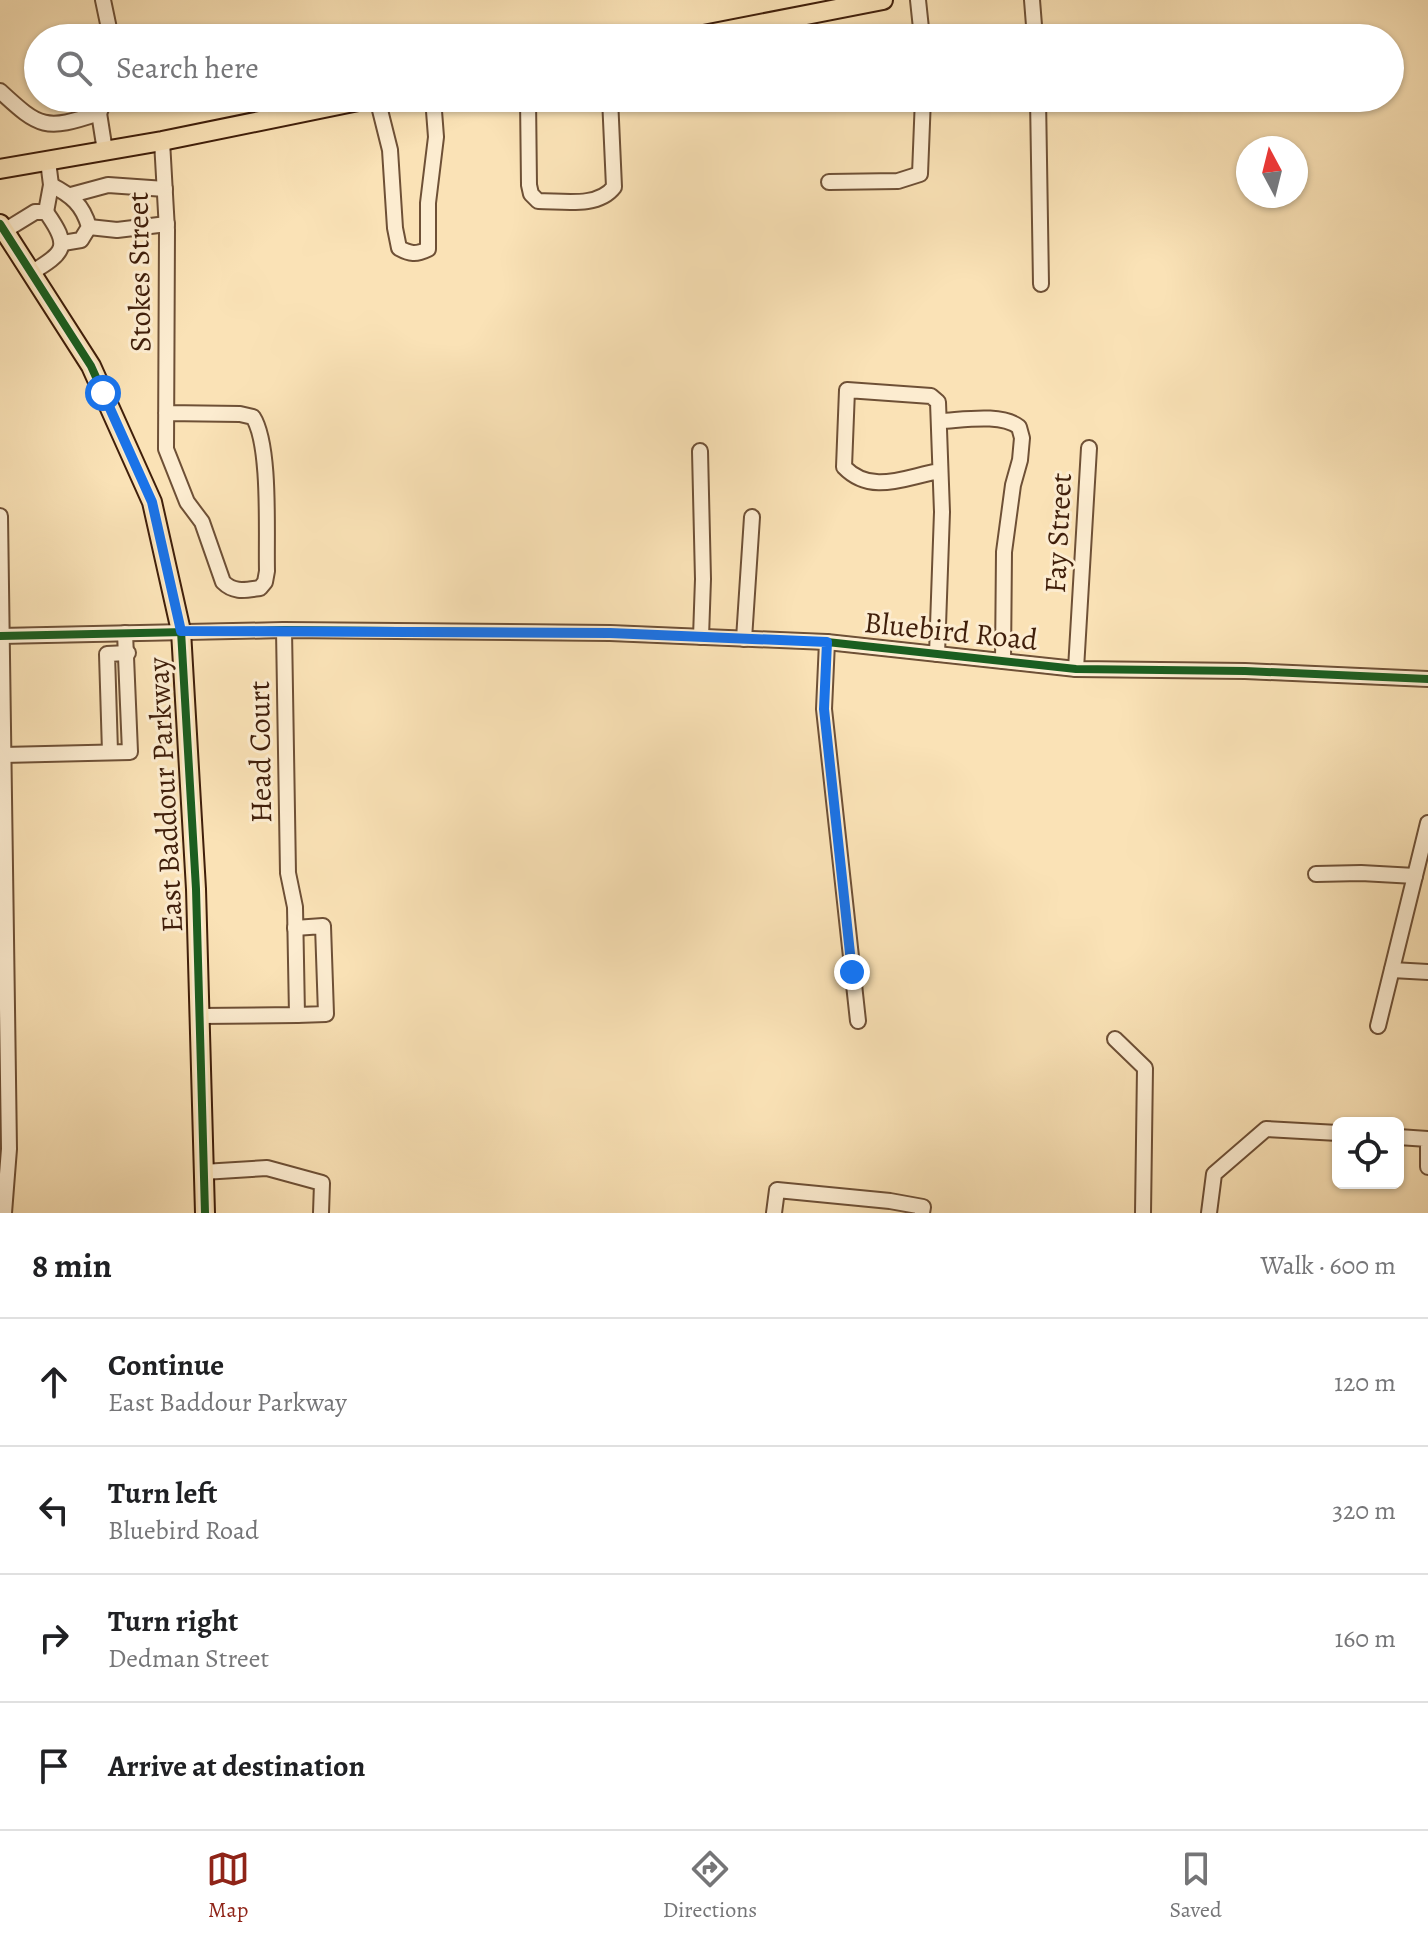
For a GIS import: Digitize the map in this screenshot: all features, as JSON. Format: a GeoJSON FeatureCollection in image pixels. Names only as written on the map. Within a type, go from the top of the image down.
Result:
{"type":"FeatureCollection","features":[{"type":"Feature","properties":{"kind":"main road"},"geometry":{"type":"LineString","coordinates":[[760,24],[883,0]]}},
{"type":"Feature","properties":{"kind":"main road"},"geometry":{"type":"LineString","coordinates":[[0,169],[306,112]]}},
{"type":"Feature","properties":{"kind":"main road","name":"East Baddour Parkway"},"geometry":{"type":"LineString","coordinates":[[2,228],[91,366],[152,502],[181,631],[196,889],[205,1213]]}},
{"type":"Feature","properties":{"kind":"street"},"geometry":{"type":"LineString","coordinates":[[103,0],[108,24]]}},
{"type":"Feature","properties":{"kind":"street"},"geometry":{"type":"LineString","coordinates":[[918,0],[921,24]]}},
{"type":"Feature","properties":{"kind":"street"},"geometry":{"type":"LineString","coordinates":[[1032,0],[1034,24]]}},
{"type":"Feature","properties":{"kind":"street"},"geometry":{"type":"LineString","coordinates":[[0,91],[26,116],[46,125],[69,123],[99,113],[105,151]]}},
{"type":"Feature","properties":{"kind":"street"},"geometry":{"type":"LineString","coordinates":[[379,112],[390,150],[399,248],[410,254],[419,254],[428,249],[428,203],[436,137],[434,112]]}},
{"type":"Feature","properties":{"kind":"street"},"geometry":{"type":"LineString","coordinates":[[528,112],[529,185],[531,194],[538,201],[595,200],[608,195],[614,187],[611,112]]}},
{"type":"Feature","properties":{"kind":"street"},"geometry":{"type":"LineString","coordinates":[[829,182],[898,181],[920,174],[922,112]]}},
{"type":"Feature","properties":{"kind":"street"},"geometry":{"type":"LineString","coordinates":[[1038,112],[1041,284]]}},
{"type":"Feature","properties":{"kind":"street","name":"Stokes Street"},"geometry":{"type":"LineString","coordinates":[[162,141],[167,224],[166,413],[166,449],[187,502],[202,522],[223,582],[240,591],[260,588],[267,571],[263,459],[258,426],[253,417],[240,414],[166,413]]}},
{"type":"Feature","properties":{"kind":"street"},"geometry":{"type":"LineString","coordinates":[[31,273],[58,256],[63,243],[60,232],[46,212],[51,185],[48,161]]}},
{"type":"Feature","properties":{"kind":"street"},"geometry":{"type":"LineString","coordinates":[[51,185],[71,195],[86,214],[89,227],[81,240],[63,243]]}},
{"type":"Feature","properties":{"kind":"street"},"geometry":{"type":"LineString","coordinates":[[71,195],[108,185],[165,189]]}},
{"type":"Feature","properties":{"kind":"street"},"geometry":{"type":"LineString","coordinates":[[2,228],[35,212],[46,212]]}},
{"type":"Feature","properties":{"kind":"street"},"geometry":{"type":"LineString","coordinates":[[89,227],[117,230],[167,224]]}},
{"type":"Feature","properties":{"kind":"street"},"geometry":{"type":"LineString","coordinates":[[937,654],[942,512],[938,402],[931,396],[847,390],[844,467],[854,478],[879,482],[908,480],[924,473],[940,471]]}},
{"type":"Feature","properties":{"kind":"street"},"geometry":{"type":"LineString","coordinates":[[940,421],[1012,421],[1019,427],[1022,438],[1004,552],[1003,661]]}},
{"type":"Feature","properties":{"kind":"street","name":"Fay Street"},"geometry":{"type":"LineString","coordinates":[[1076,669],[1089,448]]}},
{"type":"Feature","properties":{"kind":"street"},"geometry":{"type":"LineString","coordinates":[[700,451],[701,637]]}},
{"type":"Feature","properties":{"kind":"street"},"geometry":{"type":"LineString","coordinates":[[0,516],[9,1149],[4,1213]]}},
{"type":"Feature","properties":{"kind":"street"},"geometry":{"type":"LineString","coordinates":[[744,639],[752,517]]}},
{"type":"Feature","properties":{"kind":"street","name":"Bluebird Road"},"geometry":{"type":"LineString","coordinates":[[0,636],[284,630],[610,633],[827,642],[1076,669],[1245,671],[1428,679]]}},
{"type":"Feature","properties":{"kind":"street","name":"Head Court"},"geometry":{"type":"LineString","coordinates":[[284,630],[288,873],[295,907],[297,1015]]}},
{"type":"Feature","properties":{"kind":"street"},"geometry":{"type":"LineString","coordinates":[[3,755],[130,752],[125,633]]}},
{"type":"Feature","properties":{"kind":"street"},"geometry":{"type":"LineString","coordinates":[[827,642],[824,709],[840,880],[858,1021]]}},
{"type":"Feature","properties":{"kind":"street"},"geometry":{"type":"LineString","coordinates":[[110,752],[107,654],[128,653]]}},
{"type":"Feature","properties":{"kind":"street"},"geometry":{"type":"LineString","coordinates":[[1378,1026],[1428,823]]}},
{"type":"Feature","properties":{"kind":"street"},"geometry":{"type":"LineString","coordinates":[[1316,874],[1415,876]]}},
{"type":"Feature","properties":{"kind":"street"},"geometry":{"type":"LineString","coordinates":[[199,1016],[326,1014],[323,926],[295,928]]}},
{"type":"Feature","properties":{"kind":"street"},"geometry":{"type":"LineString","coordinates":[[1392,970],[1428,972]]}},
{"type":"Feature","properties":{"kind":"street"},"geometry":{"type":"LineString","coordinates":[[1115,1039],[1145,1068],[1143,1213]]}},
{"type":"Feature","properties":{"kind":"street"},"geometry":{"type":"LineString","coordinates":[[1209,1213],[1214,1174],[1266,1129],[1332,1133]]}},
{"type":"Feature","properties":{"kind":"street"},"geometry":{"type":"LineString","coordinates":[[1404,1137],[1428,1139],[1428,1167]]}},
{"type":"Feature","properties":{"kind":"street"},"geometry":{"type":"LineString","coordinates":[[203,1172],[267,1168],[322,1183],[321,1213]]}},
{"type":"Feature","properties":{"kind":"street"},"geometry":{"type":"LineString","coordinates":[[774,1213],[777,1190],[890,1201],[923,1207],[922,1213]]}},
{"type":"Feature","properties":{"kind":"cycle path"},"geometry":{"type":"LineString","coordinates":[[0,224],[91,366],[152,502],[181,631],[196,889],[205,1213]]}},
{"type":"Feature","properties":{"kind":"cycle path"},"geometry":{"type":"LineString","coordinates":[[0,636],[284,630],[610,633],[827,642],[1076,669],[1245,671],[1428,679]]}},
{"type":"Feature","properties":{"kind":"route"},"geometry":{"type":"LineString","coordinates":[[103,393],[152,502],[181,631],[610,633],[827,642],[824,709],[852,972]]}}]}
